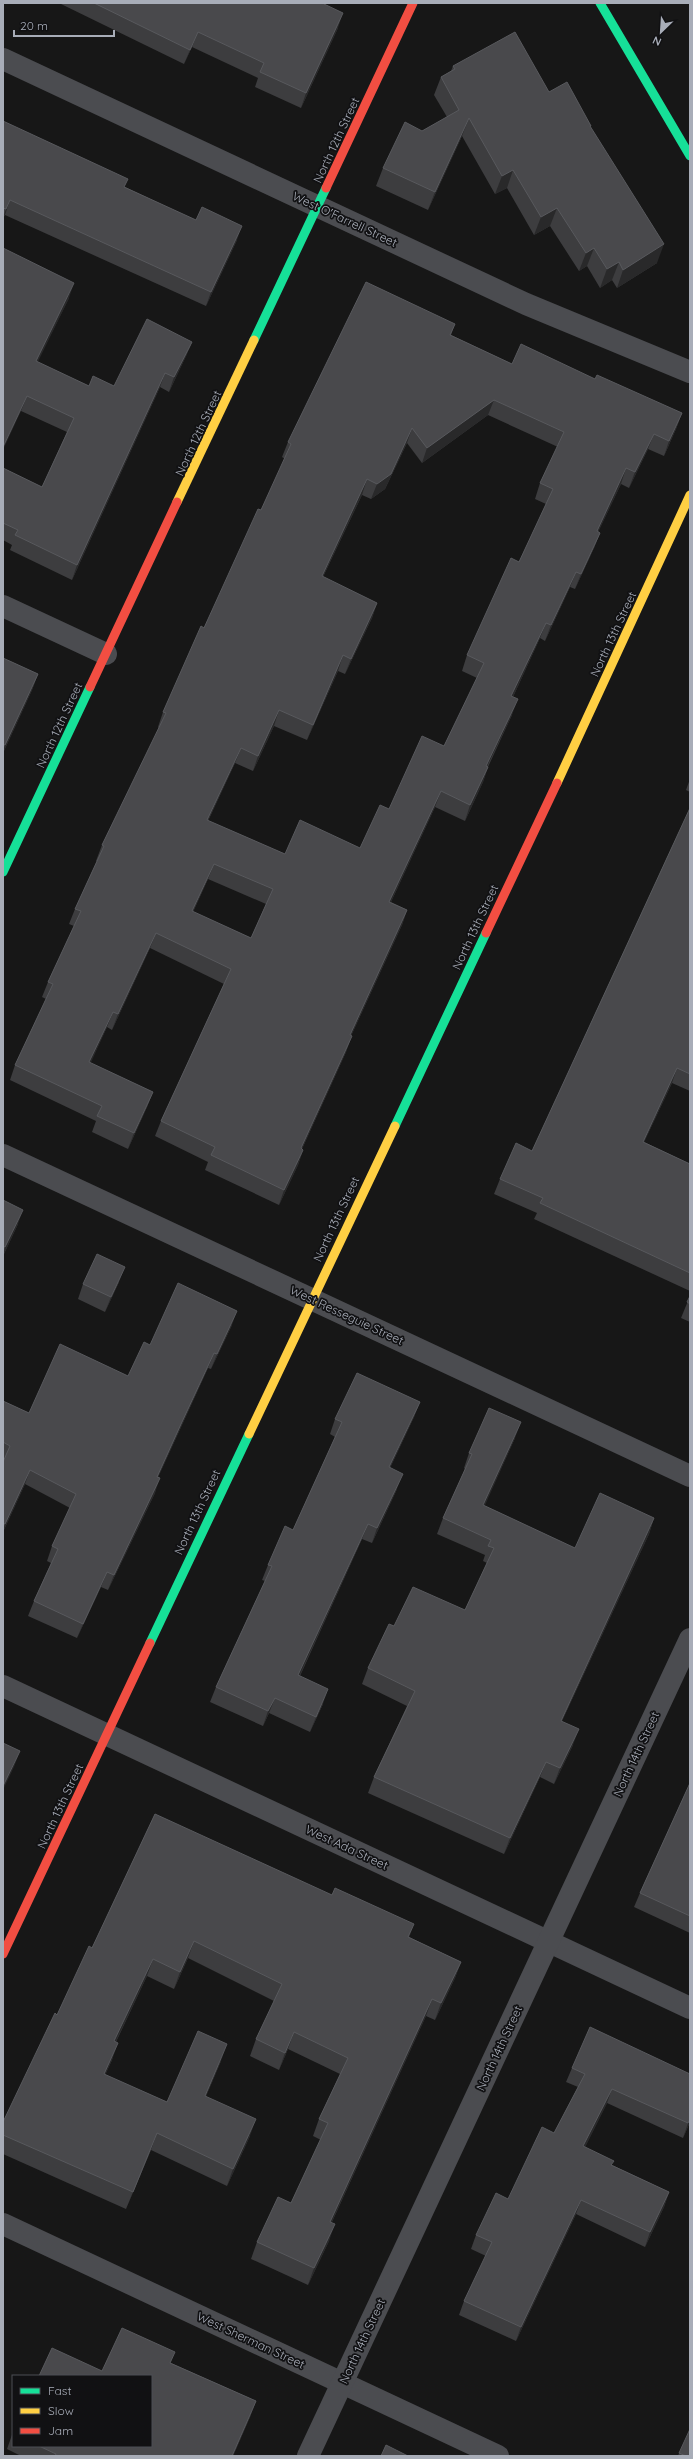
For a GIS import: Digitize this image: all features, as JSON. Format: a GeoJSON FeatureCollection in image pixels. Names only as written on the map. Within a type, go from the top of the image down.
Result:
{"type":"FeatureCollection","features":[{"type":"Feature","properties":{"kind":"street","name":"North 12th Street"},"geometry":{"type":"LineString","coordinates":[[3,872],[413,3]]}},
{"type":"Feature","properties":{"kind":"street"},"geometry":{"type":"LineString","coordinates":[[600,3],[690,156]]}},
{"type":"Feature","properties":{"kind":"street","name":"West O'Farrell Street"},"geometry":{"type":"LineString","coordinates":[[3,59],[526,304],[690,372]]}},
{"type":"Feature","properties":{"kind":"street","name":"North 13th Street"},"geometry":{"type":"LineString","coordinates":[[3,1954],[582,730],[690,495]]}},
{"type":"Feature","properties":{"kind":"street"},"geometry":{"type":"LineString","coordinates":[[3,606],[106,654]]}},
{"type":"Feature","properties":{"kind":"street","name":"West Resseguie Street"},"geometry":{"type":"LineString","coordinates":[[3,1155],[690,1476]]}},
{"type":"Feature","properties":{"kind":"street","name":"North 14th Street"},"geometry":{"type":"LineString","coordinates":[[308,2456],[690,1639]]}},
{"type":"Feature","properties":{"kind":"street","name":"West Ada Street"},"geometry":{"type":"LineString","coordinates":[[3,1686],[690,2008]]}},
{"type":"Feature","properties":{"kind":"street","name":"West Sherman Street"},"geometry":{"type":"LineString","coordinates":[[3,2224],[498,2456]]}},
{"type":"Feature","properties":{"kind":"building"},"geometry":{"type":"Polygon","coordinates":[[[94,3],[325,3],[324,4],[343,13],[306,93],[260,72],[264,63],[198,32],[190,50],[94,3]]]}},
{"type":"Feature","properties":{"kind":"building"},"geometry":{"type":"Polygon","coordinates":[[[515,32],[549,92],[567,82],[590,126],[664,244],[623,270],[619,262],[607,269],[594,248],[586,253],[557,208],[541,217],[513,170],[502,176],[469,118],[435,192],[383,168],[405,122],[422,131],[459,110],[441,77],[455,69],[453,66],[515,32]]]}},
{"type":"Feature","properties":{"kind":"building"},"geometry":{"type":"Polygon","coordinates":[[[3,121],[128,179],[124,187],[196,220],[202,207],[242,226],[211,292],[10,200],[6,209],[3,208],[3,121]]]}},
{"type":"Feature","properties":{"kind":"building"},"geometry":{"type":"Polygon","coordinates":[[[3,248],[74,283],[36,361],[89,386],[93,376],[114,386],[147,319],[192,342],[174,377],[165,373],[77,565],[15,535],[18,530],[3,523],[3,468],[42,487],[74,418],[27,396],[3,447],[3,248]]]}},
{"type":"Feature","properties":{"kind":"building"},"geometry":{"type":"Polygon","coordinates":[[[366,282],[455,324],[450,335],[512,364],[521,344],[595,379],[597,375],[682,413],[669,441],[654,434],[635,472],[626,468],[597,531],[600,533],[581,574],[576,572],[551,625],[546,623],[511,696],[518,699],[486,766],[488,767],[470,805],[441,791],[389,902],[407,910],[350,1035],[352,1036],[301,1148],[303,1150],[284,1190],[211,1155],[215,1147],[161,1121],[231,969],[156,933],[118,1014],[113,1012],[89,1062],[153,1092],[134,1133],[97,1116],[102,1106],[15,1065],[53,984],[48,982],[81,911],[75,909],[104,846],[102,845],[166,713],[163,712],[201,626],[204,628],[258,509],[261,510],[291,444],[288,442],[366,282]],[[494,400],[427,448],[412,428],[391,474],[377,484],[367,479],[322,576],[377,603],[351,659],[343,655],[313,725],[279,710],[258,756],[241,748],[207,820],[285,854],[300,820],[360,848],[380,805],[389,809],[422,736],[444,746],[484,663],[467,655],[511,558],[519,562],[553,489],[540,483],[564,432],[494,400]],[[214,864],[192,911],[251,938],[273,889],[214,864]]]}},
{"type":"Feature","properties":{"kind":"building"},"geometry":{"type":"Polygon","coordinates":[[[3,658],[38,674],[5,745],[3,744],[3,658]]]}},
{"type":"Feature","properties":{"kind":"building"},"geometry":{"type":"Polygon","coordinates":[[[690,808],[690,1074],[677,1068],[643,1142],[690,1164],[690,1273],[540,1203],[543,1198],[500,1179],[516,1143],[532,1151],[690,808]]]}},
{"type":"Feature","properties":{"kind":"building"},"geometry":{"type":"Polygon","coordinates":[[[3,1200],[23,1210],[5,1247],[3,1246],[3,1200]]]}},
{"type":"Feature","properties":{"kind":"building"},"geometry":{"type":"Polygon","coordinates":[[[97,1254],[125,1267],[111,1297],[83,1284],[97,1254]]]}},
{"type":"Feature","properties":{"kind":"building"},"geometry":{"type":"Polygon","coordinates":[[[178,1283],[237,1311],[217,1354],[214,1353],[157,1477],[160,1478],[114,1575],[107,1572],[83,1624],[34,1601],[58,1549],[52,1546],[76,1494],[30,1470],[5,1524],[3,1523],[3,1462],[10,1446],[3,1442],[3,1401],[29,1413],[60,1344],[128,1376],[144,1342],[150,1345],[178,1283]]]}},
{"type":"Feature","properties":{"kind":"building"},"geometry":{"type":"Polygon","coordinates":[[[690,1296],[690,1304],[687,1302],[690,1296]]]}},
{"type":"Feature","properties":{"kind":"building"},"geometry":{"type":"Polygon","coordinates":[[[357,1373],[420,1402],[389,1467],[403,1474],[377,1528],[368,1524],[298,1675],[328,1689],[316,1717],[275,1698],[268,1711],[216,1687],[272,1566],[268,1565],[285,1526],[293,1530],[342,1422],[335,1419],[357,1373]]]}},
{"type":"Feature","properties":{"kind":"building"},"geometry":{"type":"Polygon","coordinates":[[[489,1408],[521,1422],[483,1505],[575,1548],[600,1493],[654,1518],[561,1721],[579,1729],[560,1768],[546,1762],[510,1838],[374,1777],[415,1691],[368,1668],[389,1624],[394,1626],[413,1587],[465,1610],[494,1548],[488,1546],[491,1540],[443,1518],[472,1454],[469,1453],[489,1408]]]}},
{"type":"Feature","properties":{"kind":"building"},"geometry":{"type":"Polygon","coordinates":[[[3,1743],[20,1751],[3,1786],[3,1743]]]}},
{"type":"Feature","properties":{"kind":"building"},"geometry":{"type":"Polygon","coordinates":[[[690,1783],[690,1916],[640,1893],[690,1783]]]}},
{"type":"Feature","properties":{"kind":"building"},"geometry":{"type":"Polygon","coordinates":[[[155,1814],[332,1895],[335,1888],[414,1924],[408,1937],[461,1962],[441,2003],[432,1999],[330,2222],[335,2224],[314,2268],[257,2242],[278,2197],[291,2203],[328,2123],[319,2119],[348,2058],[294,2032],[285,2053],[256,2039],[282,1984],[194,1941],[180,1972],[153,1959],[114,2041],[118,2043],[104,2074],[167,2102],[198,2031],[227,2044],[205,2096],[256,2119],[233,2169],[157,2133],[133,2192],[3,2135],[3,2122],[55,2013],[57,2015],[89,1946],[92,1948],[155,1814]]]}},
{"type":"Feature","properties":{"kind":"building"},"geometry":{"type":"Polygon","coordinates":[[[590,2027],[690,2074],[690,2119],[688,2123],[612,2089],[583,2146],[614,2161],[611,2165],[669,2192],[650,2232],[581,2200],[521,2327],[464,2301],[492,2242],[476,2235],[496,2193],[508,2199],[542,2127],[554,2133],[585,2074],[572,2068],[590,2027]]]}},
{"type":"Feature","properties":{"kind":"building"},"geometry":{"type":"Polygon","coordinates":[[[122,2328],[175,2352],[170,2363],[256,2401],[232,2456],[55,2456],[56,2454],[41,2447],[152,2447],[152,2375],[39,2375],[52,2348],[102,2371],[122,2328]]]}},
{"type":"Feature","properties":{"kind":"building"},"geometry":{"type":"Polygon","coordinates":[[[690,2429],[690,2456],[686,2456],[679,2453],[690,2429]]]}},
{"type":"Feature","properties":{"kind":"building"},"geometry":{"type":"Polygon","coordinates":[[[386,2445],[408,2456],[381,2456],[386,2445]]]}},
{"type":"Feature","properties":{"kind":"traffic: fast"},"geometry":{"type":"LineString","coordinates":[[600,3],[690,156]]}},
{"type":"Feature","properties":{"kind":"traffic: fast"},"geometry":{"type":"LineString","coordinates":[[254,340],[326,188]]}},
{"type":"Feature","properties":{"kind":"traffic: fast"},"geometry":{"type":"LineString","coordinates":[[3,872],[90,687]]}},
{"type":"Feature","properties":{"kind":"traffic: fast"},"geometry":{"type":"LineString","coordinates":[[395,1126],[486,933]]}},
{"type":"Feature","properties":{"kind":"traffic: fast"},"geometry":{"type":"LineString","coordinates":[[150,1643],[249,1434]]}},
{"type":"Feature","properties":{"kind":"traffic: slow"},"geometry":{"type":"LineString","coordinates":[[177,502],[254,340]]}},
{"type":"Feature","properties":{"kind":"traffic: slow"},"geometry":{"type":"LineString","coordinates":[[557,783],[690,495]]}},
{"type":"Feature","properties":{"kind":"traffic: slow"},"geometry":{"type":"LineString","coordinates":[[249,1434],[395,1126]]}},
{"type":"Feature","properties":{"kind":"traffic: jam"},"geometry":{"type":"LineString","coordinates":[[326,188],[413,3]]}},
{"type":"Feature","properties":{"kind":"traffic: jam"},"geometry":{"type":"LineString","coordinates":[[90,687],[177,502]]}},
{"type":"Feature","properties":{"kind":"traffic: jam"},"geometry":{"type":"LineString","coordinates":[[486,933],[557,783]]}},
{"type":"Feature","properties":{"kind":"traffic: jam"},"geometry":{"type":"LineString","coordinates":[[3,1954],[150,1643]]}}]}
